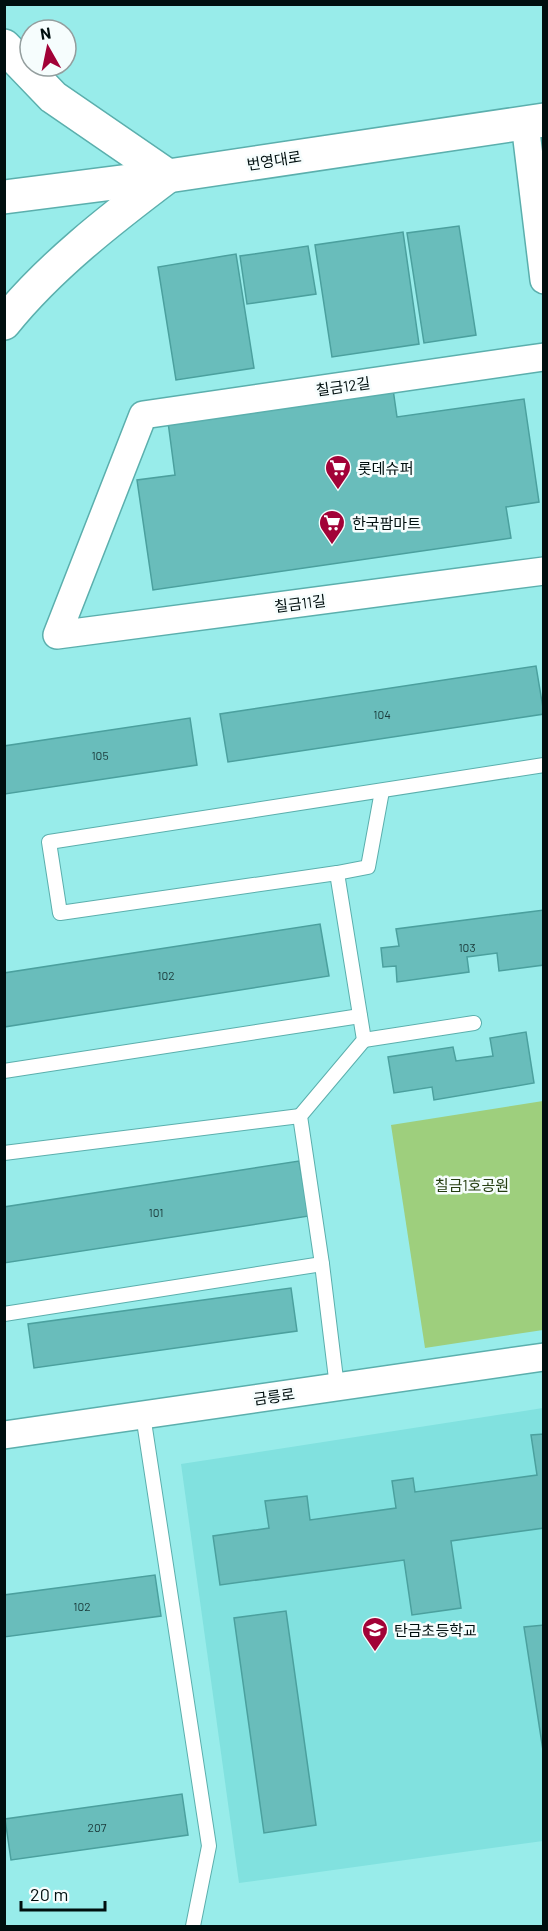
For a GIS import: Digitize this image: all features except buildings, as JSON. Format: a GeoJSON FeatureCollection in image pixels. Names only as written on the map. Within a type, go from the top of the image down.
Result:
{"type":"FeatureCollection","features":[{"type":"Feature","properties":{"kind":"street"},"geometry":{"type":"LineString","coordinates":[[4,46],[53,97],[168,176],[108,221],[4,322]]}},
{"type":"Feature","properties":{"kind":"street"},"geometry":{"type":"LineString","coordinates":[[534,121],[543,280]]}},
{"type":"Feature","properties":{"kind":"street","name":"번영대로"},"geometry":{"type":"LineString","coordinates":[[4,197],[168,176],[534,121]]}},
{"type":"Feature","properties":{"kind":"street","name":"칠금12길"},"geometry":{"type":"LineString","coordinates":[[57,635],[143,415],[543,357]]}},
{"type":"Feature","properties":{"kind":"street","name":"칠금11길"},"geometry":{"type":"LineString","coordinates":[[57,635],[543,571]]}},
{"type":"Feature","properties":{"kind":"street","name":"금릉로"},"geometry":{"type":"LineString","coordinates":[[4,1434],[543,1357]]}},
{"type":"Feature","properties":{"kind":"lane"},"geometry":{"type":"LineString","coordinates":[[382,791],[368,867],[60,913],[49,842],[543,765]]}},
{"type":"Feature","properties":{"kind":"lane"},"geometry":{"type":"LineString","coordinates":[[337,873],[364,1040]]}},
{"type":"Feature","properties":{"kind":"lane"},"geometry":{"type":"LineString","coordinates":[[4,1071],[360,1016]]}},
{"type":"Feature","properties":{"kind":"lane"},"geometry":{"type":"LineString","coordinates":[[4,1153],[300,1116],[364,1040],[474,1023]]}},
{"type":"Feature","properties":{"kind":"lane"},"geometry":{"type":"LineString","coordinates":[[300,1116],[337,1387]]}},
{"type":"Feature","properties":{"kind":"lane"},"geometry":{"type":"LineString","coordinates":[[4,1314],[322,1264]]}},
{"type":"Feature","properties":{"kind":"lane"},"geometry":{"type":"LineString","coordinates":[[144,1415],[209,1846],[193,1926]]}},
{"type":"Feature","properties":{"kind":"shaded area","name":"탄금초등학교"},"geometry":{"type":"Polygon","coordinates":[[[543,1408],[543,1841],[239,1883],[181,1464],[543,1408]]]}},
{"type":"Feature","properties":{"kind":"green space","name":"칠금1호공원"},"geometry":{"type":"Polygon","coordinates":[[[543,1101],[543,1330],[425,1348],[391,1125],[543,1101]]]}},
{"type":"Feature","properties":{"kind":"place","name":"롯데슈퍼"},"geometry":{"type":"Point","coordinates":[338,491]}},
{"type":"Feature","properties":{"kind":"place","name":"한국팜마트"},"geometry":{"type":"Point","coordinates":[332,546]}},
{"type":"Feature","properties":{"kind":"place","name":"탄금초등학교"},"geometry":{"type":"Point","coordinates":[375,1653]}}]}
